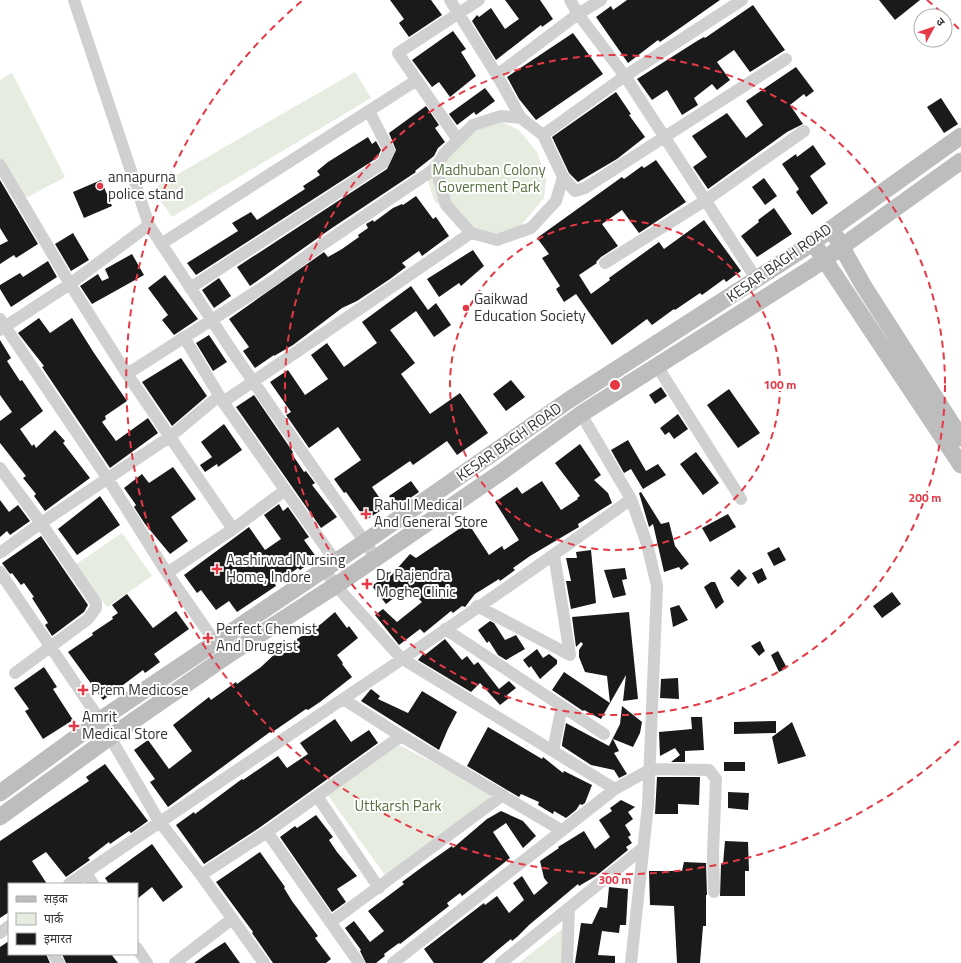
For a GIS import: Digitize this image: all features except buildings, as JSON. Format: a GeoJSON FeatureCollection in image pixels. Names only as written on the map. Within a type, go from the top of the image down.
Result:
{"type":"FeatureCollection","features":[{"type":"Feature","properties":{"kind":"main road","name":"KESAR BAGH ROAD"},"geometry":{"type":"LineString","coordinates":[[0,793],[100,720],[365,542],[569,400],[757,280],[961,136]]}},
{"type":"Feature","properties":{"kind":"main road","name":"KESAR BAGH ROAD"},"geometry":{"type":"LineString","coordinates":[[0,817],[110,737],[231,653],[336,586],[503,471],[581,414],[824,259],[961,161]]}},
{"type":"Feature","properties":{"kind":"main road"},"geometry":{"type":"LineString","coordinates":[[830,228],[842,246],[863,285],[961,438]]}},
{"type":"Feature","properties":{"kind":"main road"},"geometry":{"type":"LineString","coordinates":[[812,241],[961,465]]}},
{"type":"Feature","properties":{"kind":"street"},"geometry":{"type":"LineString","coordinates":[[74,0],[149,225],[210,320],[376,558]]}},
{"type":"Feature","properties":{"kind":"street"},"geometry":{"type":"LineString","coordinates":[[450,0],[497,75],[521,118],[543,135],[563,177],[575,191],[586,188],[786,59]]}},
{"type":"Feature","properties":{"kind":"street"},"geometry":{"type":"LineString","coordinates":[[458,140],[398,53],[479,0]]}},
{"type":"Feature","properties":{"kind":"street"},"geometry":{"type":"LineString","coordinates":[[570,0],[578,14],[625,76],[757,280]]}},
{"type":"Feature","properties":{"kind":"street"},"geometry":{"type":"LineString","coordinates":[[497,75],[578,14],[601,0]]}},
{"type":"Feature","properties":{"kind":"street"},"geometry":{"type":"LineString","coordinates":[[543,135],[625,76],[742,0]]}},
{"type":"Feature","properties":{"kind":"street"},"geometry":{"type":"LineString","coordinates":[[161,244],[417,80]]}},
{"type":"Feature","properties":{"kind":"street"},"geometry":{"type":"LineString","coordinates":[[190,288],[383,163],[389,150],[369,111]]}},
{"type":"Feature","properties":{"kind":"street"},"geometry":{"type":"LineString","coordinates":[[128,374],[274,280],[320,246],[436,168],[444,154],[473,125],[501,116],[521,118]]}},
{"type":"Feature","properties":{"kind":"street"},"geometry":{"type":"LineString","coordinates":[[605,262],[706,200],[804,130]]}},
{"type":"Feature","properties":{"kind":"street"},"geometry":{"type":"LineString","coordinates":[[0,164],[70,284],[128,374],[233,529]]}},
{"type":"Feature","properties":{"kind":"street"},"geometry":{"type":"LineString","coordinates":[[436,168],[446,205],[471,234],[497,240],[531,228],[556,201],[563,177]]}},
{"type":"Feature","properties":{"kind":"street"},"geometry":{"type":"LineString","coordinates":[[149,225],[70,284],[2,326],[108,479],[167,573],[215,642]]}},
{"type":"Feature","properties":{"kind":"street"},"geometry":{"type":"LineString","coordinates":[[0,553],[41,523],[171,436],[221,399],[252,381],[471,234]]}},
{"type":"Feature","properties":{"kind":"street"},"geometry":{"type":"LineString","coordinates":[[184,337],[221,399],[284,491],[330,565],[336,586],[402,658],[615,789]]}},
{"type":"Feature","properties":{"kind":"street"},"geometry":{"type":"LineString","coordinates":[[657,366],[741,499]]}},
{"type":"Feature","properties":{"kind":"street"},"geometry":{"type":"LineString","coordinates":[[581,414],[631,499],[647,544],[657,586],[651,769],[631,963]]}},
{"type":"Feature","properties":{"kind":"street"},"geometry":{"type":"LineString","coordinates":[[2,474],[41,523],[96,603],[96,608],[93,614],[52,647],[15,673]]}},
{"type":"Feature","properties":{"kind":"street"},"geometry":{"type":"LineString","coordinates":[[167,573],[233,529],[284,491]]}},
{"type":"Feature","properties":{"kind":"street"},"geometry":{"type":"LineString","coordinates":[[71,883],[160,820],[343,699],[477,606],[554,555],[631,499]]}},
{"type":"Feature","properties":{"kind":"street"},"geometry":{"type":"LineString","coordinates":[[477,606],[570,655],[554,555]]}},
{"type":"Feature","properties":{"kind":"street"},"geometry":{"type":"LineString","coordinates":[[0,572],[100,720],[160,820],[264,963]]}},
{"type":"Feature","properties":{"kind":"street"},"geometry":{"type":"LineString","coordinates":[[445,628],[604,734]]}},
{"type":"Feature","properties":{"kind":"street"},"geometry":{"type":"LineString","coordinates":[[343,699],[401,736],[561,830]]}},
{"type":"Feature","properties":{"kind":"street"},"geometry":{"type":"LineString","coordinates":[[553,751],[562,706]]}},
{"type":"Feature","properties":{"kind":"street"},"geometry":{"type":"LineString","coordinates":[[201,875],[267,832],[401,736]]}},
{"type":"Feature","properties":{"kind":"street"},"geometry":{"type":"LineString","coordinates":[[393,963],[615,789],[651,769],[709,770],[716,779],[713,854],[714,892]]}},
{"type":"Feature","properties":{"kind":"street"},"geometry":{"type":"LineString","coordinates":[[331,922],[503,795]]}},
{"type":"Feature","properties":{"kind":"street"},"geometry":{"type":"LineString","coordinates":[[317,796],[379,888]]}},
{"type":"Feature","properties":{"kind":"street"},"geometry":{"type":"LineString","coordinates":[[267,832],[359,963]]}},
{"type":"Feature","properties":{"kind":"street"},"geometry":{"type":"LineString","coordinates":[[509,961],[643,848]]}},
{"type":"Feature","properties":{"kind":"street"},"geometry":{"type":"LineString","coordinates":[[86,873],[92,883]]}},
{"type":"Feature","properties":{"kind":"street"},"geometry":{"type":"LineString","coordinates":[[567,963],[569,909]]}},
{"type":"Feature","properties":{"kind":"street"},"geometry":{"type":"LineString","coordinates":[[175,963],[232,919]]}},
{"type":"Feature","properties":{"kind":"street"},"geometry":{"type":"LineString","coordinates":[[0,933],[8,927]]}},
{"type":"Feature","properties":{"kind":"street"},"geometry":{"type":"LineString","coordinates":[[138,950],[147,963]]}},
{"type":"Feature","properties":{"kind":"green space"},"geometry":{"type":"Polygon","coordinates":[[[355,72],[371,98],[172,217],[152,189],[355,72]]]}},
{"type":"Feature","properties":{"kind":"green space"},"geometry":{"type":"Polygon","coordinates":[[[12,73],[65,177],[28,197],[12,193],[0,168],[0,80],[12,73]]]}},
{"type":"Feature","properties":{"kind":"green space","name":"Madhuban Colony Goverment Park"},"geometry":{"type":"Polygon","coordinates":[[[478,119],[500,121],[519,130],[537,152],[546,179],[544,198],[518,229],[480,235],[466,232],[434,200],[428,181],[428,165],[457,131],[478,119]]]}},
{"type":"Feature","properties":{"kind":"green space"},"geometry":{"type":"Polygon","coordinates":[[[122,533],[152,576],[107,607],[75,565],[122,533]]]}},
{"type":"Feature","properties":{"kind":"green space","name":"Uttkarsh Park"},"geometry":{"type":"Polygon","coordinates":[[[399,745],[494,794],[387,878],[327,794],[399,745]]]}},
{"type":"Feature","properties":{"kind":"green space"},"geometry":{"type":"Polygon","coordinates":[[[566,926],[564,963],[519,963],[566,926]]]}},
{"type":"Feature","properties":{"kind":"place","name":"annapurna police stand"},"geometry":{"type":"Point","coordinates":[100,186]}},
{"type":"Feature","properties":{"kind":"place","name":"Gaikwad Education Society"},"geometry":{"type":"Point","coordinates":[466,308]}},
{"type":"Feature","properties":{"kind":"place","name":"Rahul Medical And General Store"},"geometry":{"type":"Point","coordinates":[366,514]}},
{"type":"Feature","properties":{"kind":"place","name":"Aashirwad Nursing Home, Indore"},"geometry":{"type":"Point","coordinates":[217,569]}},
{"type":"Feature","properties":{"kind":"place","name":"Dr Rajendra Moghe Clinic"},"geometry":{"type":"Point","coordinates":[367,584]}},
{"type":"Feature","properties":{"kind":"place","name":"Perfect Chemist And Druggist"},"geometry":{"type":"Point","coordinates":[208,638]}},
{"type":"Feature","properties":{"kind":"place","name":"Prem Medicose"},"geometry":{"type":"Point","coordinates":[83,690]}},
{"type":"Feature","properties":{"kind":"place","name":"Amrit Medical Store"},"geometry":{"type":"Point","coordinates":[74,726]}}]}
